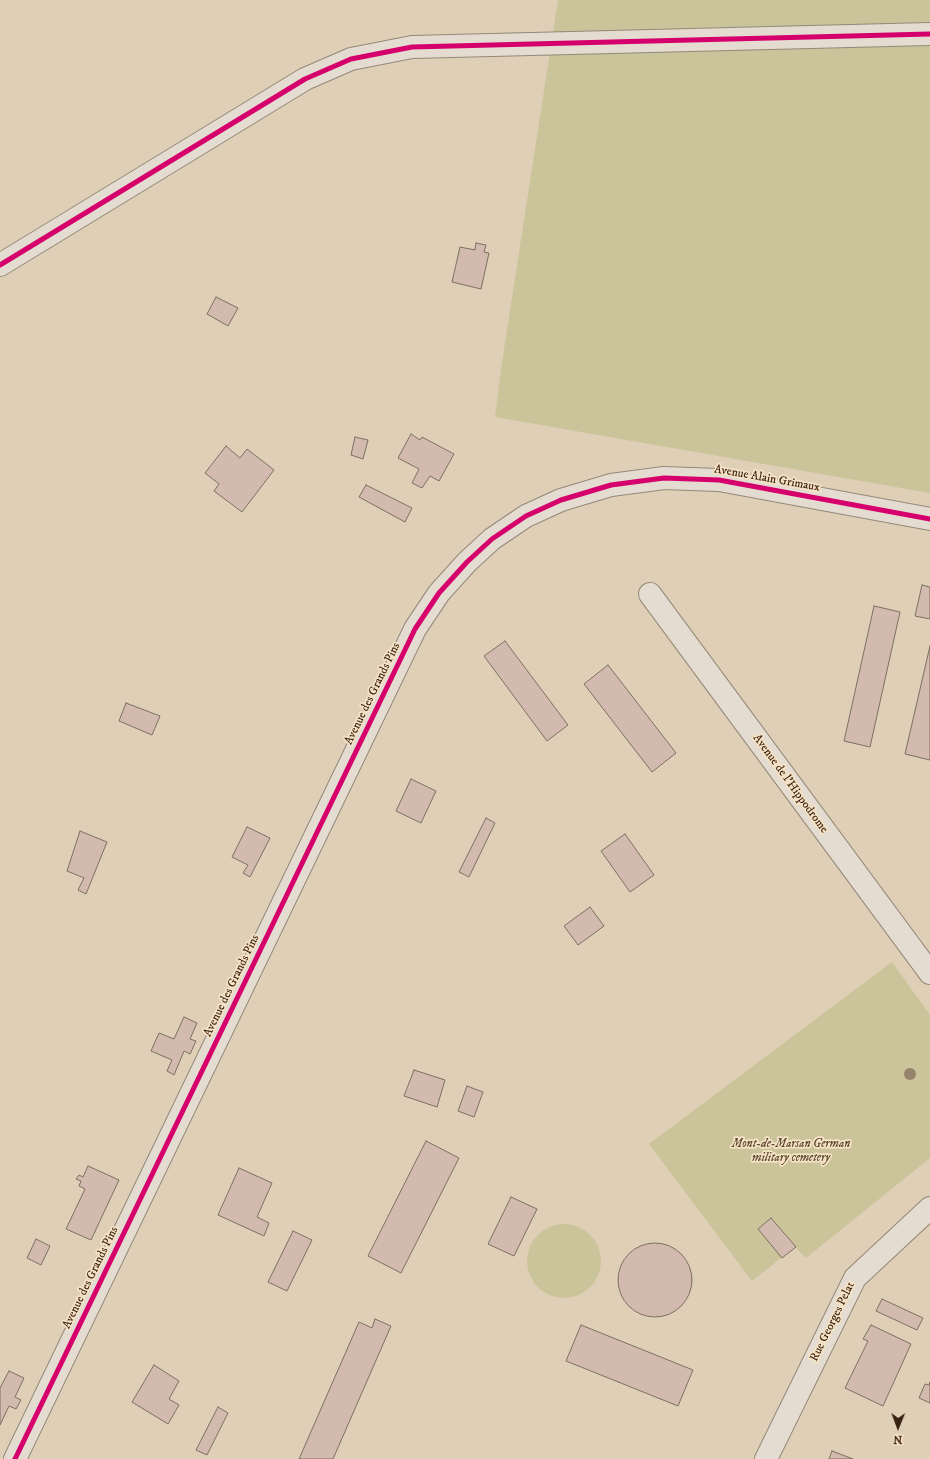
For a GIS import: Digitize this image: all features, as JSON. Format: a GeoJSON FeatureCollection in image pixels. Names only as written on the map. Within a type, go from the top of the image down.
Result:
{"type":"FeatureCollection","features":[{"type":"Feature","properties":{"kind":"street"},"geometry":{"type":"LineString","coordinates":[[0,265],[304,79],[351,59],[412,47],[930,34]]}},
{"type":"Feature","properties":{"kind":"street","name":"Avenue Alain Grimaux"},"geometry":{"type":"LineString","coordinates":[[492,539],[526,516],[561,500],[611,485],[664,478],[719,480],[930,519]]}},
{"type":"Feature","properties":{"kind":"street","name":"Avenue des Grands Pins"},"geometry":{"type":"LineString","coordinates":[[15,1459],[415,629],[439,593],[467,562],[492,539]]}},
{"type":"Feature","properties":{"kind":"street","name":"Avenue de l'Hippodrome"},"geometry":{"type":"LineString","coordinates":[[650,594],[930,973]]}},
{"type":"Feature","properties":{"kind":"street","name":"Rue Georges Pelat"},"geometry":{"type":"LineString","coordinates":[[766,1459],[855,1278],[930,1208]]}},
{"type":"Feature","properties":{"kind":"green space"},"geometry":{"type":"Polygon","coordinates":[[[558,0],[930,0],[930,493],[495,417],[501,369],[558,0]]]}},
{"type":"Feature","properties":{"kind":"green space","name":"Mont-de-Marsan German military cemetery"},"geometry":{"type":"Polygon","coordinates":[[[892,962],[930,1015],[930,1158],[806,1258],[795,1247],[752,1281],[649,1144],[892,962]]]}},
{"type":"Feature","properties":{"kind":"green space"},"geometry":{"type":"Polygon","coordinates":[[[564,1224],[578,1227],[590,1235],[598,1247],[601,1261],[598,1275],[590,1287],[578,1295],[564,1298],[550,1295],[538,1287],[530,1275],[527,1261],[530,1247],[538,1235],[550,1227],[564,1224]]]}},
{"type":"Feature","properties":{"kind":"building"},"geometry":{"type":"Polygon","coordinates":[[[476,243],[486,245],[484,252],[489,253],[481,289],[452,282],[460,247],[475,250],[476,243]]]}},
{"type":"Feature","properties":{"kind":"building"},"geometry":{"type":"Polygon","coordinates":[[[216,297],[238,308],[228,326],[207,314],[216,297]]]}},
{"type":"Feature","properties":{"kind":"building"},"geometry":{"type":"Polygon","coordinates":[[[411,434],[420,440],[422,437],[454,454],[439,481],[430,476],[422,488],[412,483],[419,469],[398,458],[411,434]]]}},
{"type":"Feature","properties":{"kind":"building"},"geometry":{"type":"Polygon","coordinates":[[[355,437],[368,440],[363,459],[351,455],[355,437]]]}},
{"type":"Feature","properties":{"kind":"building"},"geometry":{"type":"Polygon","coordinates":[[[226,446],[240,458],[247,449],[274,470],[242,512],[214,491],[219,484],[205,473],[226,446]]]}},
{"type":"Feature","properties":{"kind":"building"},"geometry":{"type":"Polygon","coordinates":[[[366,485],[412,508],[405,522],[359,497],[366,485]]]}},
{"type":"Feature","properties":{"kind":"building"},"geometry":{"type":"Polygon","coordinates":[[[922,585],[930,587],[930,619],[915,616],[922,585]]]}},
{"type":"Feature","properties":{"kind":"building"},"geometry":{"type":"Polygon","coordinates":[[[874,606],[900,612],[870,747],[844,741],[874,606]]]}},
{"type":"Feature","properties":{"kind":"building"},"geometry":{"type":"Polygon","coordinates":[[[505,641],[568,725],[547,741],[484,656],[505,641]]]}},
{"type":"Feature","properties":{"kind":"building"},"geometry":{"type":"Polygon","coordinates":[[[930,646],[930,760],[905,754],[930,646]]]}},
{"type":"Feature","properties":{"kind":"building"},"geometry":{"type":"Polygon","coordinates":[[[608,665],[676,753],[652,772],[584,684],[608,665]]]}},
{"type":"Feature","properties":{"kind":"building"},"geometry":{"type":"Polygon","coordinates":[[[126,703],[160,716],[152,735],[119,721],[126,703]]]}},
{"type":"Feature","properties":{"kind":"building"},"geometry":{"type":"Polygon","coordinates":[[[411,779],[436,791],[421,823],[396,811],[411,779]]]}},
{"type":"Feature","properties":{"kind":"building"},"geometry":{"type":"Polygon","coordinates":[[[486,818],[495,823],[469,877],[459,872],[486,818]]]}},
{"type":"Feature","properties":{"kind":"building"},"geometry":{"type":"Polygon","coordinates":[[[247,827],[270,838],[250,877],[243,873],[248,865],[232,857],[247,827]]]}},
{"type":"Feature","properties":{"kind":"building"},"geometry":{"type":"Polygon","coordinates":[[[80,831],[107,842],[86,894],[78,890],[84,878],[67,871],[80,831]]]}},
{"type":"Feature","properties":{"kind":"building"},"geometry":{"type":"Polygon","coordinates":[[[625,834],[654,875],[630,892],[601,851],[625,834]]]}},
{"type":"Feature","properties":{"kind":"building"},"geometry":{"type":"Polygon","coordinates":[[[590,907],[604,926],[578,945],[564,926],[590,907]]]}},
{"type":"Feature","properties":{"kind":"building"},"geometry":{"type":"Polygon","coordinates":[[[184,1017],[197,1023],[190,1039],[196,1041],[190,1054],[184,1051],[174,1075],[167,1071],[172,1060],[151,1051],[159,1033],[174,1039],[184,1017]]]}},
{"type":"Feature","properties":{"kind":"building"},"geometry":{"type":"Polygon","coordinates":[[[414,1070],[445,1080],[437,1107],[404,1096],[414,1070]]]}},
{"type":"Feature","properties":{"kind":"building"},"geometry":{"type":"Polygon","coordinates":[[[467,1086],[483,1092],[474,1117],[458,1111],[467,1086]]]}},
{"type":"Feature","properties":{"kind":"building"},"geometry":{"type":"Polygon","coordinates":[[[426,1141],[459,1158],[401,1273],[368,1256],[426,1141]]]}},
{"type":"Feature","properties":{"kind":"building"},"geometry":{"type":"Polygon","coordinates":[[[88,1166],[119,1180],[91,1240],[66,1229],[85,1189],[79,1186],[81,1181],[76,1179],[79,1175],[83,1177],[88,1166]]]}},
{"type":"Feature","properties":{"kind":"building"},"geometry":{"type":"Polygon","coordinates":[[[239,1168],[272,1183],[257,1217],[269,1223],[264,1236],[218,1215],[239,1168]]]}},
{"type":"Feature","properties":{"kind":"building"},"geometry":{"type":"Polygon","coordinates":[[[511,1197],[537,1209],[514,1256],[488,1244],[511,1197]]]}},
{"type":"Feature","properties":{"kind":"building"},"geometry":{"type":"Polygon","coordinates":[[[771,1218],[796,1247],[782,1258],[758,1229],[771,1218]]]}},
{"type":"Feature","properties":{"kind":"building"},"geometry":{"type":"Polygon","coordinates":[[[293,1231],[312,1240],[287,1291],[268,1282],[293,1231]]]}},
{"type":"Feature","properties":{"kind":"building"},"geometry":{"type":"Polygon","coordinates":[[[36,1239],[50,1246],[41,1265],[27,1258],[36,1239]]]}},
{"type":"Feature","properties":{"kind":"building"},"geometry":{"type":"Polygon","coordinates":[[[655,1243],[669,1246],[681,1254],[689,1266],[692,1280],[689,1294],[681,1306],[669,1314],[655,1317],[641,1314],[629,1306],[621,1294],[618,1280],[621,1266],[629,1254],[641,1246],[655,1243]]]}},
{"type":"Feature","properties":{"kind":"building"},"geometry":{"type":"Polygon","coordinates":[[[882,1299],[923,1318],[917,1330],[876,1311],[882,1299]]]}},
{"type":"Feature","properties":{"kind":"building"},"geometry":{"type":"Polygon","coordinates":[[[375,1319],[391,1326],[333,1459],[299,1459],[359,1322],[372,1328],[375,1319]]]}},
{"type":"Feature","properties":{"kind":"building"},"geometry":{"type":"Polygon","coordinates":[[[581,1325],[693,1370],[678,1406],[566,1361],[581,1325]]]}},
{"type":"Feature","properties":{"kind":"building"},"geometry":{"type":"Polygon","coordinates":[[[871,1325],[911,1344],[883,1406],[845,1388],[868,1341],[863,1339],[871,1325]]]}},
{"type":"Feature","properties":{"kind":"building"},"geometry":{"type":"Polygon","coordinates":[[[154,1365],[179,1381],[169,1399],[179,1405],[168,1424],[132,1402],[154,1365]]]}},
{"type":"Feature","properties":{"kind":"building"},"geometry":{"type":"Polygon","coordinates":[[[9,1371],[24,1378],[15,1397],[21,1400],[16,1409],[9,1406],[0,1425],[0,1388],[9,1371]]]}},
{"type":"Feature","properties":{"kind":"building"},"geometry":{"type":"Polygon","coordinates":[[[930,1382],[930,1403],[919,1398],[925,1384],[929,1385],[930,1382]]]}},
{"type":"Feature","properties":{"kind":"building"},"geometry":{"type":"Polygon","coordinates":[[[218,1407],[228,1413],[207,1455],[196,1450],[218,1407]]]}},
{"type":"Feature","properties":{"kind":"building"},"geometry":{"type":"Polygon","coordinates":[[[832,1451],[853,1459],[829,1459],[832,1451]]]}},
{"type":"Feature","properties":{"kind":"cycle path"},"geometry":{"type":"LineString","coordinates":[[0,265],[305,79],[351,59],[412,47],[930,34]]}},
{"type":"Feature","properties":{"kind":"cycle path"},"geometry":{"type":"LineString","coordinates":[[15,1459],[415,629],[439,593],[467,562],[492,539],[526,516],[561,500],[611,485],[664,478],[719,480],[930,519]]}}]}
